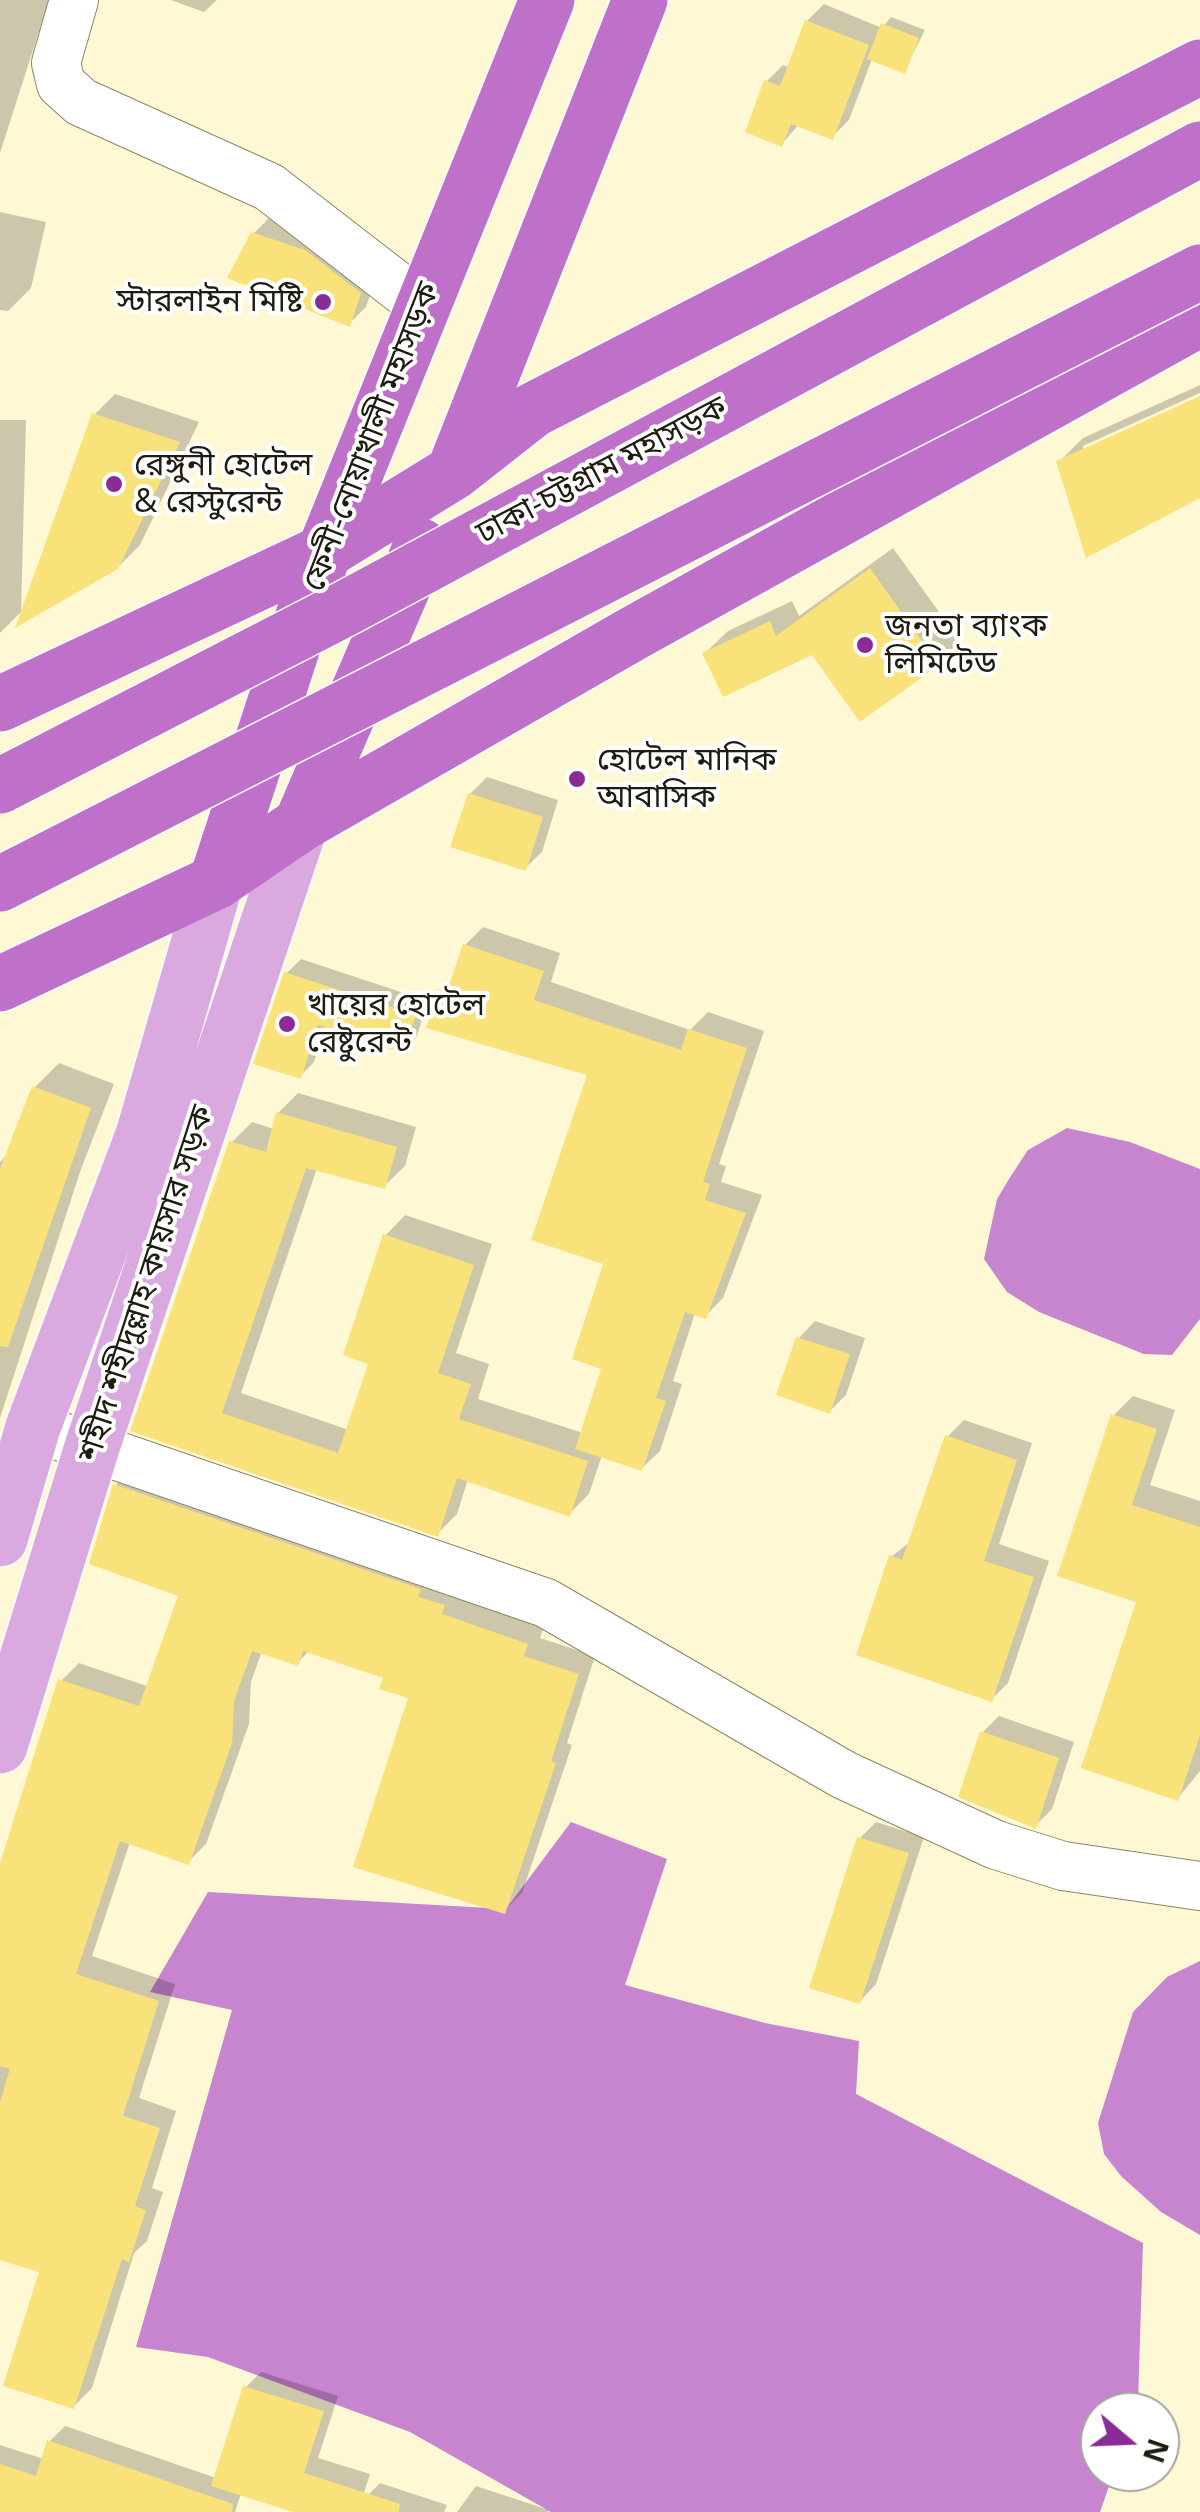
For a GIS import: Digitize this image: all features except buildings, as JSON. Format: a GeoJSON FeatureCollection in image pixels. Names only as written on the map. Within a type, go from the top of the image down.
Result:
{"type":"FeatureCollection","features":[{"type":"Feature","properties":{"kind":"highway","name":"ফেনী-নোয়াখালী মহাসড়ক"},"geometry":{"type":"LineString","coordinates":[[216,882],[324,552],[547,0]]}},
{"type":"Feature","properties":{"kind":"highway"},"geometry":{"type":"LineString","coordinates":[[301,824],[454,472],[640,0]]}},
{"type":"Feature","properties":{"kind":"highway"},"geometry":{"type":"LineString","coordinates":[[0,704],[324,552],[454,472],[533,410],[1200,67]]}},
{"type":"Feature","properties":{"kind":"highway","name":"ঢাকা-চট্টগ্রাম মহাসড়ক"},"geometry":{"type":"LineString","coordinates":[[0,786],[366,598],[1200,149]]}},
{"type":"Feature","properties":{"kind":"highway"},"geometry":{"type":"LineString","coordinates":[[0,884],[1200,272]]}},
{"type":"Feature","properties":{"kind":"highway"},"geometry":{"type":"LineString","coordinates":[[0,984],[216,882],[301,824],[634,633],[1200,319]]}},
{"type":"Feature","properties":{"kind":"main road","name":"শহীদ শহীদুল্লাহ কায়সার সড়ক"},"geometry":{"type":"LineString","coordinates":[[0,1746],[92,1447],[301,824]]}},
{"type":"Feature","properties":{"kind":"main road","name":"শহীদ শহীদুল্লাহ কায়সার সড়ক"},"geometry":{"type":"LineString","coordinates":[[0,1539],[33,1427],[143,1135],[216,882]]}},
{"type":"Feature","properties":{"kind":"street"},"geometry":{"type":"LineString","coordinates":[[74,0],[56,63],[61,84],[81,102],[269,186],[423,306]]}},
{"type":"Feature","properties":{"kind":"street"},"geometry":{"type":"LineString","coordinates":[[33,1427],[546,1603],[844,1775],[996,1845],[1063,1866],[1200,1886]]}},
{"type":"Feature","properties":{"kind":"shaded area"},"geometry":{"type":"Polygon","coordinates":[[[1067,1128],[1130,1142],[1200,1169],[1200,1319],[1172,1355],[1144,1354],[1039,1312],[1007,1292],[984,1259],[997,1199],[1009,1179],[1028,1150],[1067,1128]]]}},
{"type":"Feature","properties":{"kind":"shaded area"},"geometry":{"type":"Polygon","coordinates":[[[571,1822],[667,1859],[625,1985],[765,2023],[859,2041],[856,2094],[1143,2243],[1138,2392],[1080,2392],[1080,2492],[1107,2492],[1100,2512],[551,2512],[410,2432],[208,2357],[136,2347],[232,2010],[150,1992],[208,1892],[506,1909],[571,1822]]]}},
{"type":"Feature","properties":{"kind":"shaded area"},"geometry":{"type":"Polygon","coordinates":[[[1200,1961],[1200,2235],[1161,2212],[1121,2176],[1104,2154],[1098,2123],[1133,2012],[1167,1977],[1200,1961]]]}},
{"type":"Feature","properties":{"kind":"place","name":"স্টারলাইন মিষ্টি"},"geometry":{"type":"Point","coordinates":[323,302]}},
{"type":"Feature","properties":{"kind":"place","name":"রেঙ্গুনী হোটেল & রেস্টুরেন্ট"},"geometry":{"type":"Point","coordinates":[114,484]}},
{"type":"Feature","properties":{"kind":"place","name":"জনতা ব্যাংক লিমিটেড"},"geometry":{"type":"Point","coordinates":[865,645]}},
{"type":"Feature","properties":{"kind":"place","name":"হোটেল মানিক আবাসিক"},"geometry":{"type":"Point","coordinates":[577,779]}},
{"type":"Feature","properties":{"kind":"place","name":"খায়ের হোটেল রেষ্টুরেন্ট"},"geometry":{"type":"Point","coordinates":[287,1024]}}]}
